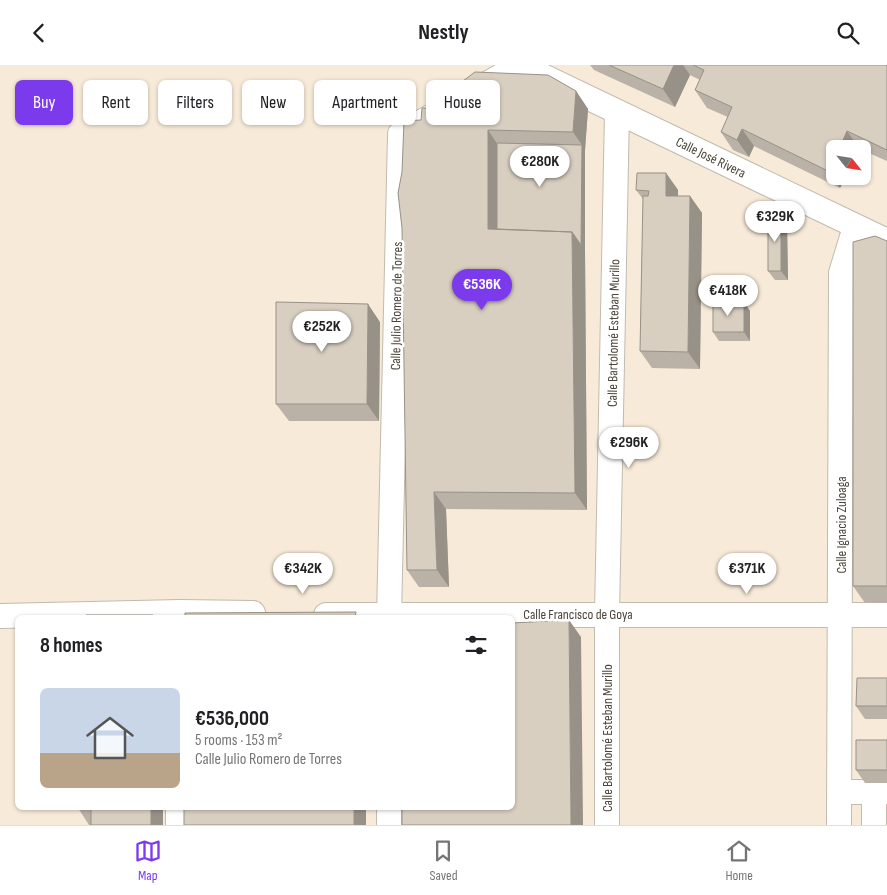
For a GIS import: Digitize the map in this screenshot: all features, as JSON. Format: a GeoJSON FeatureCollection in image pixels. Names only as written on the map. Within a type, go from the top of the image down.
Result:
{"type":"FeatureCollection","features":[{"type":"Feature","properties":{"kind":"street","name":"Calle Julio Romero de Torres"},"geometry":{"type":"LineString","coordinates":[[389,615],[400,134],[520,65]]}},
{"type":"Feature","properties":{"kind":"street","name":"Calle José Rivera"},"geometry":{"type":"LineString","coordinates":[[520,65],[887,241]]}},
{"type":"Feature","properties":{"kind":"street","name":"Calle Bartolomé Esteban Murillo"},"geometry":{"type":"LineString","coordinates":[[607,825],[607,613],[617,112]]}},
{"type":"Feature","properties":{"kind":"street","name":"Calle Ignacio Zuloaga"},"geometry":{"type":"LineString","coordinates":[[839,825],[841,273],[855,227]]}},
{"type":"Feature","properties":{"kind":"street","name":"Calle Francisco de Goya"},"geometry":{"type":"LineString","coordinates":[[498,615],[607,613],[887,615]]}},
{"type":"Feature","properties":{"kind":"street","name":"Calle Francisco de Goya"},"geometry":{"type":"LineString","coordinates":[[180,615],[322,615]]}},
{"type":"Feature","properties":{"kind":"street","name":"Calle Francisco de Goya"},"geometry":{"type":"LineString","coordinates":[[0,616],[15,616]]}},
{"type":"Feature","properties":{"kind":"street"},"geometry":{"type":"LineString","coordinates":[[839,792],[881,792],[874,825]]}},
{"type":"Feature","properties":{"kind":"street"},"geometry":{"type":"LineString","coordinates":[[178,810],[178,825]]}},
{"type":"Feature","properties":{"kind":"street"},"geometry":{"type":"LineString","coordinates":[[389,810],[389,825]]}},
{"type":"Feature","properties":{"kind":"shaded area"},"geometry":{"type":"Polygon","coordinates":[[[0,65],[887,65],[887,825],[0,825],[0,65]]]}},
{"type":"Feature","properties":{"kind":"building"},"geometry":{"type":"Polygon","coordinates":[[[609,65],[674,65],[663,89],[609,65]]]}},
{"type":"Feature","properties":{"kind":"building"},"geometry":{"type":"Polygon","coordinates":[[[693,65],[887,65],[887,150],[871,142],[871,140],[866,140],[847,131],[843,140],[826,140],[826,170],[742,129],[737,140],[721,132],[732,107],[695,90],[704,70],[693,65]]]}},
{"type":"Feature","properties":{"kind":"building"},"geometry":{"type":"Polygon","coordinates":[[[475,72],[548,75],[576,91],[573,132],[488,130],[488,229],[572,232],[575,493],[434,492],[437,570],[407,570],[402,228],[398,193],[402,172],[404,125],[416,125],[416,120],[421,120],[422,108],[426,108],[426,125],[500,125],[500,80],[464,80],[475,72]]]}},
{"type":"Feature","properties":{"kind":"building"},"geometry":{"type":"Polygon","coordinates":[[[497,143],[582,145],[581,245],[572,232],[497,229],[497,143]]]}},
{"type":"Feature","properties":{"kind":"building"},"geometry":{"type":"Polygon","coordinates":[[[637,173],[666,173],[666,196],[690,196],[688,352],[640,351],[643,196],[648,196],[649,191],[636,190],[637,173]]]}},
{"type":"Feature","properties":{"kind":"building"},"geometry":{"type":"Polygon","coordinates":[[[781,214],[781,271],[768,271],[768,215],[781,214]]]}},
{"type":"Feature","properties":{"kind":"building"},"geometry":{"type":"Polygon","coordinates":[[[875,236],[887,241],[887,586],[853,586],[853,242],[875,236]]]}},
{"type":"Feature","properties":{"kind":"building"},"geometry":{"type":"Polygon","coordinates":[[[276,302],[368,304],[367,404],[276,404],[276,302]]]}},
{"type":"Feature","properties":{"kind":"building"},"geometry":{"type":"Polygon","coordinates":[[[713,302],[744,302],[744,332],[713,332],[713,302]]]}},
{"type":"Feature","properties":{"kind":"building"},"geometry":{"type":"Polygon","coordinates":[[[356,612],[355,615],[185,615],[185,613],[356,612]]]}},
{"type":"Feature","properties":{"kind":"building"},"geometry":{"type":"Polygon","coordinates":[[[569,620],[571,825],[402,825],[402,810],[515,810],[515,623],[569,620]]]}},
{"type":"Feature","properties":{"kind":"building"},"geometry":{"type":"Polygon","coordinates":[[[857,678],[887,678],[887,706],[856,706],[857,678]]]}},
{"type":"Feature","properties":{"kind":"building"},"geometry":{"type":"Polygon","coordinates":[[[856,740],[887,740],[887,770],[856,770],[856,740]]]}},
{"type":"Feature","properties":{"kind":"building"},"geometry":{"type":"Polygon","coordinates":[[[91,810],[151,810],[151,825],[91,825],[91,810]]]}},
{"type":"Feature","properties":{"kind":"building"},"geometry":{"type":"Polygon","coordinates":[[[184,810],[354,810],[354,825],[184,825],[184,810]]]}}]}
